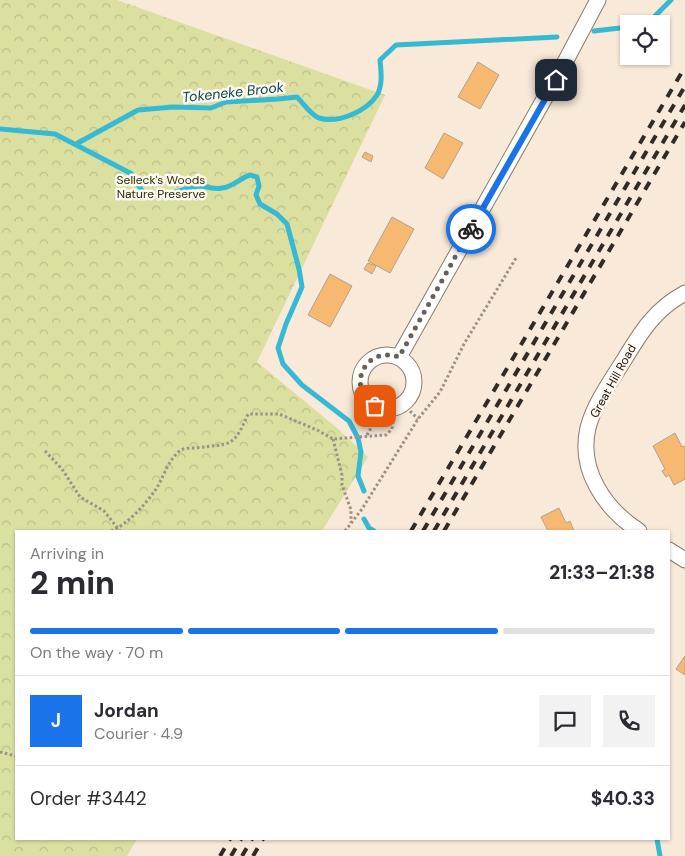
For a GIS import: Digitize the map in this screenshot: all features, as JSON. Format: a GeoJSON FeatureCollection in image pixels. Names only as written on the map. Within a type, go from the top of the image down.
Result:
{"type":"FeatureCollection","features":[{"type":"Feature","properties":{"kind":"street"},"geometry":{"type":"LineString","coordinates":[[399,357],[598,0]]}},
{"type":"Feature","properties":{"kind":"street","name":"Great Hill Road"},"geometry":{"type":"LineString","coordinates":[[638,530],[618,515],[603,497],[590,474],[585,453],[588,428],[613,377],[640,334],[658,311],[685,293]]}},
{"type":"Feature","properties":{"kind":"street"},"geometry":{"type":"LineString","coordinates":[[387,354],[399,357],[408,364],[414,377],[412,395],[390,407],[368,401],[360,384],[362,373],[368,362],[378,356],[387,354]]}},
{"type":"Feature","properties":{"kind":"street"},"geometry":{"type":"LineString","coordinates":[[670,551],[685,560]]}},
{"type":"Feature","properties":{"kind":"path"},"geometry":{"type":"LineString","coordinates":[[346,530],[418,418],[440,392],[464,344],[516,258]]}},
{"type":"Feature","properties":{"kind":"path"},"geometry":{"type":"LineString","coordinates":[[390,407],[418,418]]}},
{"type":"Feature","properties":{"kind":"path"},"geometry":{"type":"LineString","coordinates":[[365,436],[376,419],[390,407]]}},
{"type":"Feature","properties":{"kind":"path"},"geometry":{"type":"LineString","coordinates":[[45,451],[62,469],[80,497],[104,511],[119,530],[155,490],[172,460],[182,449],[231,443],[239,435],[248,414],[279,414],[333,439],[386,435],[392,430],[393,421],[390,407]]}},
{"type":"Feature","properties":{"kind":"path"},"geometry":{"type":"LineString","coordinates":[[333,439],[342,475],[342,485],[351,510],[351,523]]}},
{"type":"Feature","properties":{"kind":"path"},"geometry":{"type":"LineString","coordinates":[[0,752],[15,756]]}},
{"type":"Feature","properties":{"kind":"green space","name":"Selleck's Woods Nature Preserve"},"geometry":{"type":"Polygon","coordinates":[[[0,0],[117,0],[385,95],[257,362],[337,428],[368,457],[323,530],[15,530],[15,840],[136,840],[127,856],[0,856],[0,0]]]}},
{"type":"Feature","properties":{"kind":"building"},"geometry":{"type":"Polygon","coordinates":[[[478,62],[499,75],[480,109],[458,97],[478,62]]]}},
{"type":"Feature","properties":{"kind":"building"},"geometry":{"type":"Polygon","coordinates":[[[444,133],[463,143],[443,179],[425,168],[444,133]]]}},
{"type":"Feature","properties":{"kind":"building"},"geometry":{"type":"Polygon","coordinates":[[[365,152],[373,156],[371,162],[362,157],[365,152]]]}},
{"type":"Feature","properties":{"kind":"building"},"geometry":{"type":"Polygon","coordinates":[[[392,217],[414,229],[390,273],[368,261],[392,217]]]}},
{"type":"Feature","properties":{"kind":"building"},"geometry":{"type":"Polygon","coordinates":[[[368,263],[376,266],[372,274],[364,269],[368,263]]]}},
{"type":"Feature","properties":{"kind":"building"},"geometry":{"type":"Polygon","coordinates":[[[330,274],[352,286],[330,327],[308,315],[330,274]]]}},
{"type":"Feature","properties":{"kind":"building"},"geometry":{"type":"Polygon","coordinates":[[[675,433],[682,447],[685,447],[685,479],[674,485],[669,475],[666,477],[662,471],[665,469],[653,446],[675,433]]]}},
{"type":"Feature","properties":{"kind":"building"},"geometry":{"type":"Polygon","coordinates":[[[559,508],[566,523],[570,521],[574,530],[548,530],[541,517],[559,508]]]}},
{"type":"Feature","properties":{"kind":"building"},"geometry":{"type":"Polygon","coordinates":[[[685,656],[685,675],[676,669],[685,656]]]}},
{"type":"Feature","properties":{"kind":"waterway","name":"Tokeneke Brook"},"geometry":{"type":"LineString","coordinates":[[656,15],[671,0]]}},
{"type":"Feature","properties":{"kind":"waterway","name":"Tokeneke Brook"},"geometry":{"type":"LineString","coordinates":[[594,31],[620,28]]}},
{"type":"Feature","properties":{"kind":"waterway","name":"Tokeneke Brook"},"geometry":{"type":"LineString","coordinates":[[76,144],[138,110],[173,107],[211,108],[226,102],[297,97],[310,112],[319,118],[343,118],[359,111],[377,95],[381,82],[380,60],[396,45],[557,37]]}},
{"type":"Feature","properties":{"kind":"waterway"},"geometry":{"type":"LineString","coordinates":[[0,129],[55,134],[132,174],[143,192],[152,195],[199,186],[226,187],[250,175],[257,177],[259,186],[256,195],[260,204],[277,214],[287,224],[302,287],[278,348],[283,364],[302,385],[349,421],[358,438],[361,452],[358,476],[364,491]]}},
{"type":"Feature","properties":{"kind":"waterway"},"geometry":{"type":"LineString","coordinates":[[364,519],[372,530]]}},
{"type":"Feature","properties":{"kind":"waterway"},"geometry":{"type":"LineString","coordinates":[[657,840],[660,856]]}},
{"type":"Feature","properties":{"kind":"railway"},"geometry":{"type":"LineString","coordinates":[[412,530],[685,67]]}},
{"type":"Feature","properties":{"kind":"railway"},"geometry":{"type":"LineString","coordinates":[[424,530],[685,86]]}},
{"type":"Feature","properties":{"kind":"railway"},"geometry":{"type":"LineString","coordinates":[[435,530],[685,105]]}},
{"type":"Feature","properties":{"kind":"railway"},"geometry":{"type":"LineString","coordinates":[[445,530],[685,122]]}},
{"type":"Feature","properties":{"kind":"railway"},"geometry":{"type":"LineString","coordinates":[[220,856],[229,840]]}},
{"type":"Feature","properties":{"kind":"railway"},"geometry":{"type":"LineString","coordinates":[[231,856],[240,840]]}},
{"type":"Feature","properties":{"kind":"railway"},"geometry":{"type":"LineString","coordinates":[[242,856],[251,840]]}},
{"type":"Feature","properties":{"kind":"railway"},"geometry":{"type":"LineString","coordinates":[[253,856],[262,840]]}},
{"type":"Feature","properties":{"kind":"way so far"},"geometry":{"type":"LineString","coordinates":[[375,406],[366,398],[361,388],[360,378],[364,367],[370,360],[378,356],[387,354],[399,357],[471,229]]}},
{"type":"Feature","properties":{"kind":"route"},"geometry":{"type":"LineString","coordinates":[[471,229],[556,80]]}}]}
